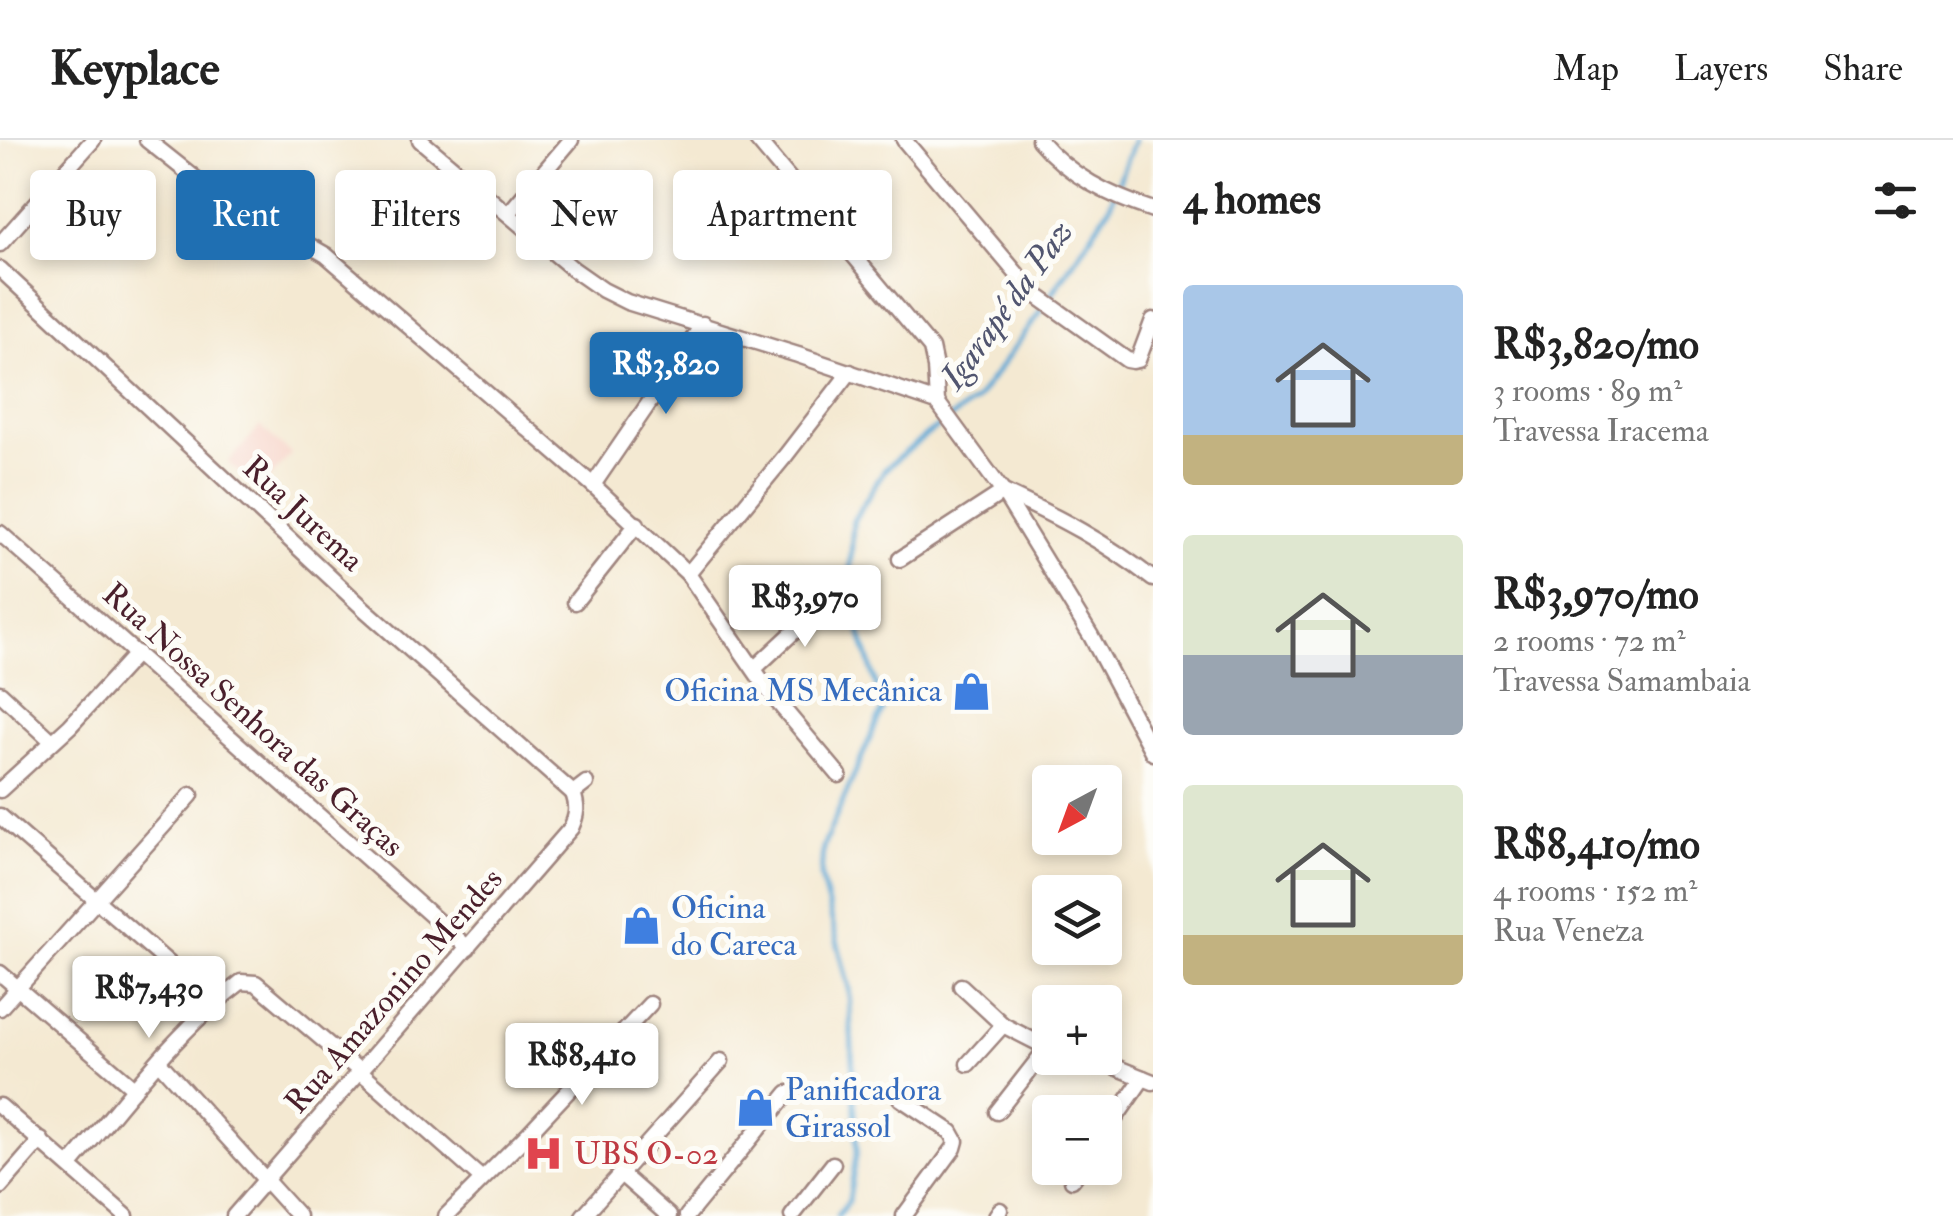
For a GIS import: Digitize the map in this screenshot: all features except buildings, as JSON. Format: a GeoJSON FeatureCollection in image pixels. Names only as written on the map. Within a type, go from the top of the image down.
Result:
{"type":"FeatureCollection","features":[{"type":"Feature","properties":{"kind":"street"},"geometry":{"type":"LineString","coordinates":[[0,244],[93,140]]}},
{"type":"Feature","properties":{"kind":"street"},"geometry":{"type":"LineString","coordinates":[[147,140],[230,206],[272,232],[305,242],[326,255],[637,524],[688,574],[771,694],[839,775]]}},
{"type":"Feature","properties":{"kind":"street"},"geometry":{"type":"LineString","coordinates":[[420,140],[573,270],[602,290],[627,302],[850,372],[940,406]]}},
{"type":"Feature","properties":{"kind":"street"},"geometry":{"type":"LineString","coordinates":[[509,213],[571,140]]}},
{"type":"Feature","properties":{"kind":"street"},"geometry":{"type":"LineString","coordinates":[[758,140],[931,348],[940,406],[1003,492],[1091,636],[1153,753]]}},
{"type":"Feature","properties":{"kind":"street"},"geometry":{"type":"LineString","coordinates":[[904,140],[1033,293],[1132,362],[1143,352],[1153,320]]}},
{"type":"Feature","properties":{"kind":"street"},"geometry":{"type":"LineString","coordinates":[[1039,140],[1094,187],[1153,210]]}},
{"type":"Feature","properties":{"kind":"street","name":"Rua Jurema"},"geometry":{"type":"LineString","coordinates":[[0,270],[362,607],[573,794]]}},
{"type":"Feature","properties":{"kind":"street"},"geometry":{"type":"LineString","coordinates":[[594,485],[703,324]]}},
{"type":"Feature","properties":{"kind":"street"},"geometry":{"type":"LineString","coordinates":[[688,574],[850,372]]}},
{"type":"Feature","properties":{"kind":"street"},"geometry":{"type":"LineString","coordinates":[[900,559],[1003,492]]}},
{"type":"Feature","properties":{"kind":"street"},"geometry":{"type":"LineString","coordinates":[[1003,492],[1064,519],[1117,551],[1153,579]]}},
{"type":"Feature","properties":{"kind":"street"},"geometry":{"type":"LineString","coordinates":[[575,602],[637,524]]}},
{"type":"Feature","properties":{"kind":"street","name":"Rua Nossa Senhora das Graças"},"geometry":{"type":"LineString","coordinates":[[0,534],[468,948]]}},
{"type":"Feature","properties":{"kind":"street"},"geometry":{"type":"LineString","coordinates":[[755,668],[828,600]]}},
{"type":"Feature","properties":{"kind":"street"},"geometry":{"type":"LineString","coordinates":[[0,790],[70,726],[137,653]]}},
{"type":"Feature","properties":{"kind":"street"},"geometry":{"type":"LineString","coordinates":[[0,693],[52,742]]}},
{"type":"Feature","properties":{"kind":"street"},"geometry":{"type":"LineString","coordinates":[[573,794],[586,783]]}},
{"type":"Feature","properties":{"kind":"street","name":"Rua Amazonino Mendes"},"geometry":{"type":"LineString","coordinates":[[234,1216],[570,828],[578,807],[573,794]]}},
{"type":"Feature","properties":{"kind":"street"},"geometry":{"type":"LineString","coordinates":[[0,1008],[191,795]]}},
{"type":"Feature","properties":{"kind":"street"},"geometry":{"type":"LineString","coordinates":[[0,816],[214,1003]]}},
{"type":"Feature","properties":{"kind":"street"},"geometry":{"type":"LineString","coordinates":[[0,973],[135,1089]]}},
{"type":"Feature","properties":{"kind":"street"},"geometry":{"type":"LineString","coordinates":[[70,1166],[159,1062],[214,1003],[241,982],[256,983],[482,1179]]}},
{"type":"Feature","properties":{"kind":"street"},"geometry":{"type":"LineString","coordinates":[[962,986],[1004,1026],[1032,1040]]}},
{"type":"Feature","properties":{"kind":"street"},"geometry":{"type":"LineString","coordinates":[[446,1216],[650,1004]]}},
{"type":"Feature","properties":{"kind":"street"},"geometry":{"type":"LineString","coordinates":[[968,1064],[1004,1026]]}},
{"type":"Feature","properties":{"kind":"street"},"geometry":{"type":"LineString","coordinates":[[583,1216],[722,1060]]}},
{"type":"Feature","properties":{"kind":"street"},"geometry":{"type":"LineString","coordinates":[[159,1062],[298,1216]]}},
{"type":"Feature","properties":{"kind":"street"},"geometry":{"type":"LineString","coordinates":[[997,1112],[1032,1069]]}},
{"type":"Feature","properties":{"kind":"street"},"geometry":{"type":"LineString","coordinates":[[1122,1070],[1148,1080],[1122,1111]]}},
{"type":"Feature","properties":{"kind":"street"},"geometry":{"type":"LineString","coordinates":[[687,1216],[788,1093]]}},
{"type":"Feature","properties":{"kind":"street"},"geometry":{"type":"LineString","coordinates":[[900,1098],[950,1132],[956,1141],[904,1216]]}},
{"type":"Feature","properties":{"kind":"street"},"geometry":{"type":"LineString","coordinates":[[0,1106],[126,1216]]}},
{"type":"Feature","properties":{"kind":"street"},"geometry":{"type":"LineString","coordinates":[[0,1187],[42,1140]]}},
{"type":"Feature","properties":{"kind":"street"},"geometry":{"type":"LineString","coordinates":[[792,1216],[834,1164]]}},
{"type":"Feature","properties":{"kind":"street"},"geometry":{"type":"LineString","coordinates":[[621,1174],[669,1216]]}},
{"type":"Feature","properties":{"kind":"shaded area"},"geometry":{"type":"Polygon","coordinates":[[[260,426],[291,454],[260,490],[228,463],[260,426]]]}},
{"type":"Feature","properties":{"kind":"waterway","name":"Igarapé da Paz"},"geometry":{"type":"LineString","coordinates":[[837,1216],[849,1200],[857,1150],[849,988],[821,877],[823,847],[883,708],[849,594],[853,521],[885,469],[976,400],[1109,208],[1134,140]]}},
{"type":"Feature","properties":{"kind":"place","name":"Oficina MS Mecânica"},"geometry":{"type":"Point","coordinates":[972,691]}},
{"type":"Feature","properties":{"kind":"place","name":"Oficina do Careca"},"geometry":{"type":"Point","coordinates":[641,926]}},
{"type":"Feature","properties":{"kind":"place","name":"Panificadora Girassol"},"geometry":{"type":"Point","coordinates":[755,1108]}},
{"type":"Feature","properties":{"kind":"place","name":"UBS O-02"},"geometry":{"type":"Point","coordinates":[544,1154]}}]}
